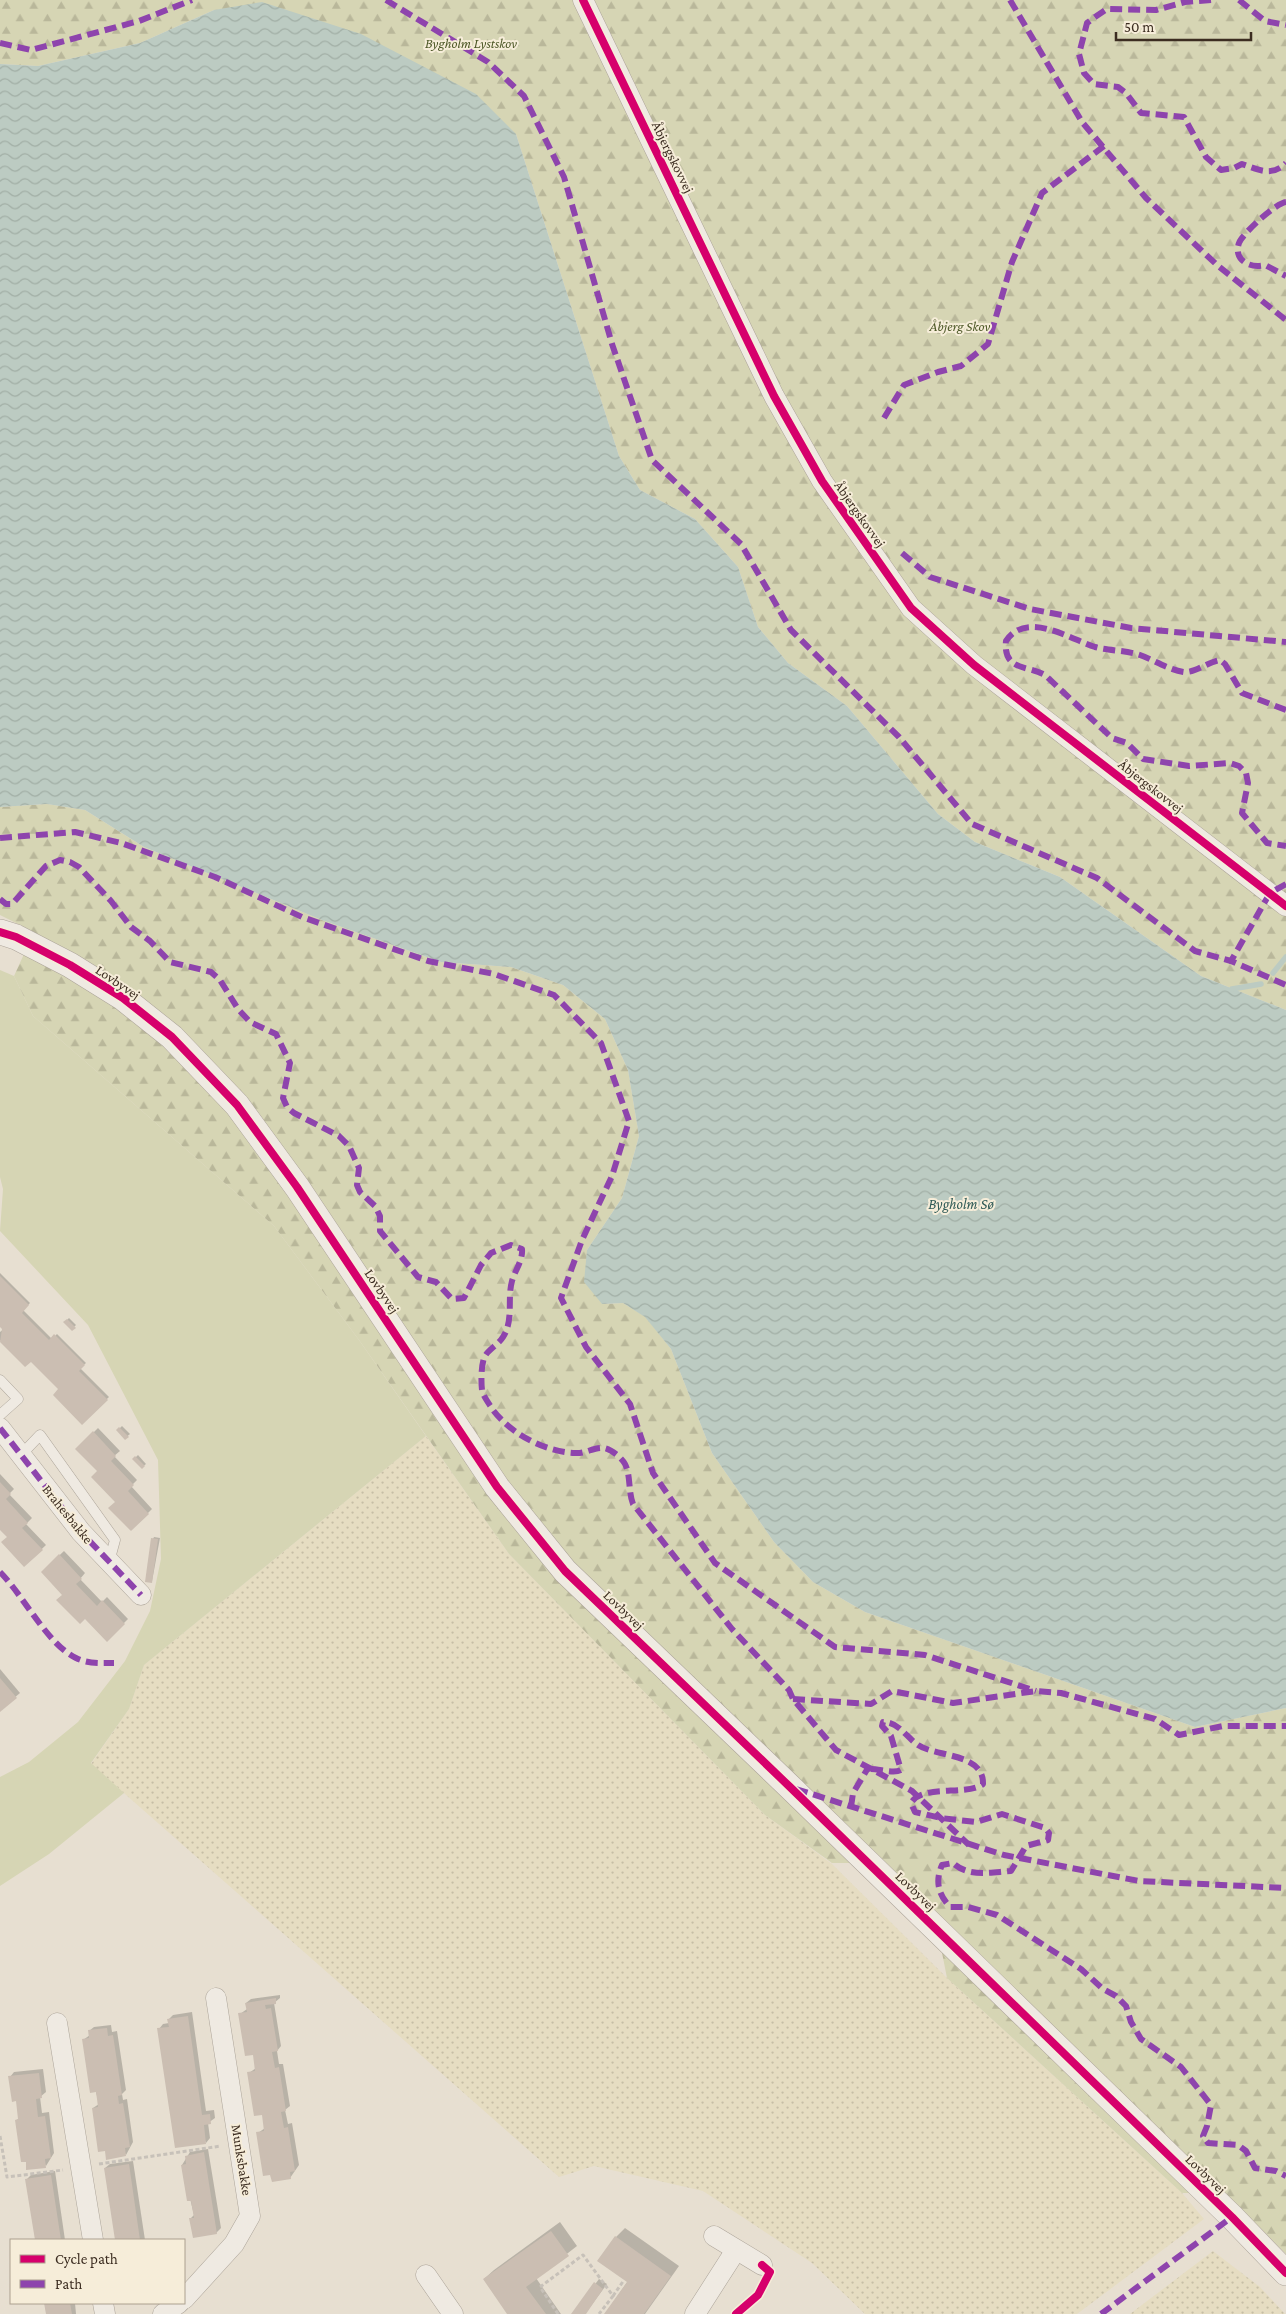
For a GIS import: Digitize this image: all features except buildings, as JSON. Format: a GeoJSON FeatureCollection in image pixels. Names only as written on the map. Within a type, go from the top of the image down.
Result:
{"type":"FeatureCollection","features":[{"type":"Feature","properties":{"kind":"street","name":"Åbjergskovvej"},"geometry":{"type":"LineString","coordinates":[[583,0],[774,396],[822,481],[911,608],[974,665],[1286,906]]}},
{"type":"Feature","properties":{"kind":"street","name":"Lovbyvej"},"geometry":{"type":"LineString","coordinates":[[0,932],[16,937],[78,970],[123,998],[179,1044],[237,1105],[286,1172],[498,1487],[564,1571],[790,1787],[1225,2210],[1286,2273]]}},
{"type":"Feature","properties":{"kind":"street","name":"Brahesbakke"},"geometry":{"type":"LineString","coordinates":[[0,1428],[81,1532],[141,1596]]}},
{"type":"Feature","properties":{"kind":"street","name":"Munksbakke"},"geometry":{"type":"LineString","coordinates":[[185,2298],[234,2244],[250,2216],[216,1998]]}},
{"type":"Feature","properties":{"kind":"street"},"geometry":{"type":"LineString","coordinates":[[58,2024],[93,2239]]}},
{"type":"Feature","properties":{"kind":"street"},"geometry":{"type":"LineString","coordinates":[[714,2236],[762,2265]]}},
{"type":"Feature","properties":{"kind":"street"},"geometry":{"type":"LineString","coordinates":[[695,2314],[736,2250]]}},
{"type":"Feature","properties":{"kind":"street"},"geometry":{"type":"LineString","coordinates":[[426,2275],[453,2314]]}},
{"type":"Feature","properties":{"kind":"street"},"geometry":{"type":"LineString","coordinates":[[163,2314],[177,2304]]}},
{"type":"Feature","properties":{"kind":"lane"},"geometry":{"type":"LineString","coordinates":[[0,1380],[18,1399],[0,1415]]}},
{"type":"Feature","properties":{"kind":"lane"},"geometry":{"type":"LineString","coordinates":[[21,1455],[40,1436],[114,1540],[109,1562]]}},
{"type":"Feature","properties":{"kind":"path"},"geometry":{"type":"LineString","coordinates":[[923,571],[926,578],[930,576]]}},
{"type":"Feature","properties":{"kind":"path"},"geometry":{"type":"LineString","coordinates":[[0,2136],[7,2177],[239,2143]]}},
{"type":"Feature","properties":{"kind":"path"},"geometry":{"type":"LineString","coordinates":[[558,2314],[540,2287],[583,2255],[613,2296]]}},
{"type":"Feature","properties":{"kind":"path"},"geometry":{"type":"LineString","coordinates":[[599,2314],[624,2280]]}},
{"type":"Feature","properties":{"kind":"shaded area"},"geometry":{"type":"Polygon","coordinates":[[[426,1436],[509,1554],[765,1815],[832,1864],[947,1978],[1182,2193],[1204,2219],[1077,2314],[865,2314],[812,2263],[703,2191],[594,2166],[559,2177],[91,1764],[129,1709],[144,1665],[426,1436]]]}},
{"type":"Feature","properties":{"kind":"shaded area"},"geometry":{"type":"Polygon","coordinates":[[[1213,2251],[1260,2287],[1285,2314],[1130,2314],[1213,2251]]]}},
{"type":"Feature","properties":{"kind":"green space","name":"Åbjerg Skov"},"geometry":{"type":"Polygon","coordinates":[[[0,0],[1286,0],[1286,1010],[1201,976],[1060,877],[975,842],[938,814],[847,706],[788,663],[758,627],[738,567],[695,519],[640,490],[619,456],[516,134],[214,10],[140,43],[38,66],[0,64],[0,0]]]}},
{"type":"Feature","properties":{"kind":"green space"},"geometry":{"type":"Polygon","coordinates":[[[47,804],[85,810],[144,847],[322,920],[441,962],[511,967],[563,985],[605,1019],[628,1070],[639,1136],[622,1198],[587,1250],[602,1304],[623,1303],[646,1317],[671,1349],[712,1453],[774,1542],[813,1582],[865,1612],[1195,1727],[1286,1708],[1286,2254],[1225,2193],[1182,2193],[947,1978],[935,1917],[881,1863],[832,1863],[765,1815],[509,1554],[359,1340],[274,1226],[33,1016],[14,976],[34,932],[0,915],[0,807],[47,804]]]}},
{"type":"Feature","properties":{"kind":"green space"},"geometry":{"type":"Polygon","coordinates":[[[0,970],[14,976],[33,1016],[274,1226],[359,1340],[426,1436],[144,1665],[129,1709],[91,1763],[124,1793],[49,1854],[0,1886],[0,1777],[29,1762],[78,1722],[125,1661],[150,1611],[161,1559],[158,1460],[88,1325],[0,1231],[3,1189],[0,1177],[0,970]]]}},
{"type":"Feature","properties":{"kind":"water","name":"Bygholm Sø"},"geometry":{"type":"Polygon","coordinates":[[[262,2],[361,34],[476,94],[516,134],[619,456],[640,490],[695,519],[738,567],[758,627],[788,663],[847,706],[938,814],[975,842],[1060,877],[1201,976],[1286,1010],[1286,1708],[1195,1727],[865,1612],[813,1582],[774,1542],[712,1453],[671,1349],[645,1317],[623,1303],[602,1304],[584,1282],[587,1250],[622,1198],[639,1136],[628,1070],[605,1019],[563,985],[511,967],[441,962],[322,920],[144,847],[85,810],[47,804],[0,807],[0,64],[38,66],[140,43],[214,10],[262,2]]]}},
{"type":"Feature","properties":{"kind":"waterway"},"geometry":{"type":"LineString","coordinates":[[1273,973],[1286,957]]}},
{"type":"Feature","properties":{"kind":"waterway"},"geometry":{"type":"LineString","coordinates":[[1232,989],[1261,984]]}},
{"type":"Feature","properties":{"kind":"marked path"},"geometry":{"type":"LineString","coordinates":[[0,43],[31,50],[139,21],[192,0]]}},
{"type":"Feature","properties":{"kind":"marked path"},"geometry":{"type":"LineString","coordinates":[[386,0],[488,62],[524,96],[564,177],[612,344],[652,460],[741,544],[791,630],[899,737],[972,824],[1097,878],[1195,951],[1231,961]]}},
{"type":"Feature","properties":{"kind":"marked path"},"geometry":{"type":"LineString","coordinates":[[1010,0],[1082,122],[1146,198],[1217,265],[1286,320]]}},
{"type":"Feature","properties":{"kind":"marked path"},"geometry":{"type":"LineString","coordinates":[[1211,0],[1185,2],[1156,10],[1107,9],[1087,23],[1079,54],[1084,73],[1094,84],[1118,87],[1126,93],[1141,113],[1184,117],[1206,157],[1221,170],[1234,168],[1242,164],[1270,171],[1276,170],[1286,163]]}},
{"type":"Feature","properties":{"kind":"marked path"},"geometry":{"type":"LineString","coordinates":[[1239,0],[1265,21],[1286,25]]}},
{"type":"Feature","properties":{"kind":"marked path"},"geometry":{"type":"LineString","coordinates":[[884,418],[904,385],[938,372],[961,366],[988,344],[1012,262],[1042,193],[1104,146]]}},
{"type":"Feature","properties":{"kind":"marked path"},"geometry":{"type":"LineString","coordinates":[[1286,202],[1275,207],[1253,226],[1242,238],[1238,249],[1238,254],[1244,262],[1254,266],[1265,265],[1286,276]]}},
{"type":"Feature","properties":{"kind":"marked path"},"geometry":{"type":"LineString","coordinates":[[902,553],[930,577],[1030,609],[1131,628],[1286,642]]}},
{"type":"Feature","properties":{"kind":"marked path"},"geometry":{"type":"LineString","coordinates":[[1286,710],[1242,693],[1225,664],[1220,660],[1193,671],[1178,671],[1140,655],[1095,647],[1061,633],[1036,627],[1025,628],[1015,632],[1006,641],[1006,651],[1008,658],[1012,662],[1018,666],[1045,675],[1112,738],[1127,743],[1143,759],[1189,766],[1230,763],[1239,766],[1246,773],[1248,783],[1242,813],[1267,843],[1286,846]]}},
{"type":"Feature","properties":{"kind":"marked path"},"geometry":{"type":"LineString","coordinates":[[0,838],[75,832],[121,843],[215,877],[302,917],[428,961],[494,974],[554,995],[601,1043],[629,1121],[612,1176],[582,1240],[561,1298],[586,1347],[630,1404],[653,1473],[715,1563],[835,1647],[925,1655],[1036,1691]]}},
{"type":"Feature","properties":{"kind":"marked path"},"geometry":{"type":"LineString","coordinates":[[0,899],[6,904],[12,904],[46,866],[60,860],[70,862],[79,867],[111,901],[131,927],[150,941],[170,962],[211,972],[220,980],[238,1009],[250,1022],[276,1034],[290,1063],[283,1098],[287,1107],[294,1113],[339,1136],[349,1146],[359,1168],[357,1185],[360,1192],[375,1206],[380,1216],[380,1231],[418,1277],[436,1282],[452,1299],[464,1298],[481,1265],[491,1253],[511,1245],[522,1249],[521,1258],[513,1277],[506,1330],[501,1340],[487,1353],[483,1363],[482,1390],[493,1410],[509,1427],[541,1445],[564,1452],[575,1453],[604,1448],[619,1457],[627,1469],[633,1504],[732,1629],[789,1690],[793,1699],[836,1750],[912,1791],[969,1845]]}},
{"type":"Feature","properties":{"kind":"marked path"},"geometry":{"type":"LineString","coordinates":[[1286,884],[1270,893],[1231,961],[1286,985]]}},
{"type":"Feature","properties":{"kind":"marked path"},"geometry":{"type":"LineString","coordinates":[[0,1428],[81,1532],[141,1595]]}},
{"type":"Feature","properties":{"kind":"marked path"},"geometry":{"type":"LineString","coordinates":[[0,1572],[55,1642],[65,1651],[85,1661],[114,1663]]}},
{"type":"Feature","properties":{"kind":"marked path"},"geometry":{"type":"LineString","coordinates":[[793,1699],[871,1704],[892,1691],[953,1703],[1036,1691],[1061,1693],[1155,1719],[1179,1735],[1223,1726],[1286,1726]]}},
{"type":"Feature","properties":{"kind":"marked path"},"geometry":{"type":"LineString","coordinates":[[871,1769],[901,1770],[891,1736],[882,1726],[883,1722],[894,1724],[918,1745],[968,1761],[981,1774],[983,1784],[976,1787],[934,1792],[917,1797],[911,1803],[915,1812],[941,1818],[976,1822],[1002,1814],[1045,1828],[1049,1833],[1048,1840],[1026,1846],[1011,1871],[981,1873],[966,1871],[953,1863],[942,1865],[938,1882],[940,1892],[946,1902],[950,1907],[968,1907],[997,1915],[1081,1969],[1103,1989],[1116,1996],[1126,2006],[1131,2022],[1141,2039],[1181,2067],[1211,2105],[1203,2136],[1208,2143],[1238,2145],[1246,2151],[1255,2168],[1276,2171],[1286,2176]]}},
{"type":"Feature","properties":{"kind":"marked path"},"geometry":{"type":"LineString","coordinates":[[851,1807],[853,1793],[868,1768]]}},
{"type":"Feature","properties":{"kind":"marked path"},"geometry":{"type":"LineString","coordinates":[[796,1789],[1004,1855],[1139,1881],[1286,1888]]}},
{"type":"Feature","properties":{"kind":"marked path"},"geometry":{"type":"LineString","coordinates":[[1101,2314],[1232,2217]]}},
{"type":"Feature","properties":{"kind":"cycle path"},"geometry":{"type":"LineString","coordinates":[[583,0],[774,396],[822,481],[911,608],[974,665],[1286,906]]}},
{"type":"Feature","properties":{"kind":"cycle path"},"geometry":{"type":"LineString","coordinates":[[0,932],[16,937],[70,965],[123,998],[172,1037],[237,1105],[297,1187],[497,1487],[565,1571],[1232,2217],[1286,2273]]}},
{"type":"Feature","properties":{"kind":"cycle path"},"geometry":{"type":"LineString","coordinates":[[736,2314],[758,2295],[770,2272],[762,2265]]}},
{"type":"Feature","properties":{"kind":"park label","name":"Bygholm Lystskov"},"geometry":{"type":"Point","coordinates":[471,43]}}]}
